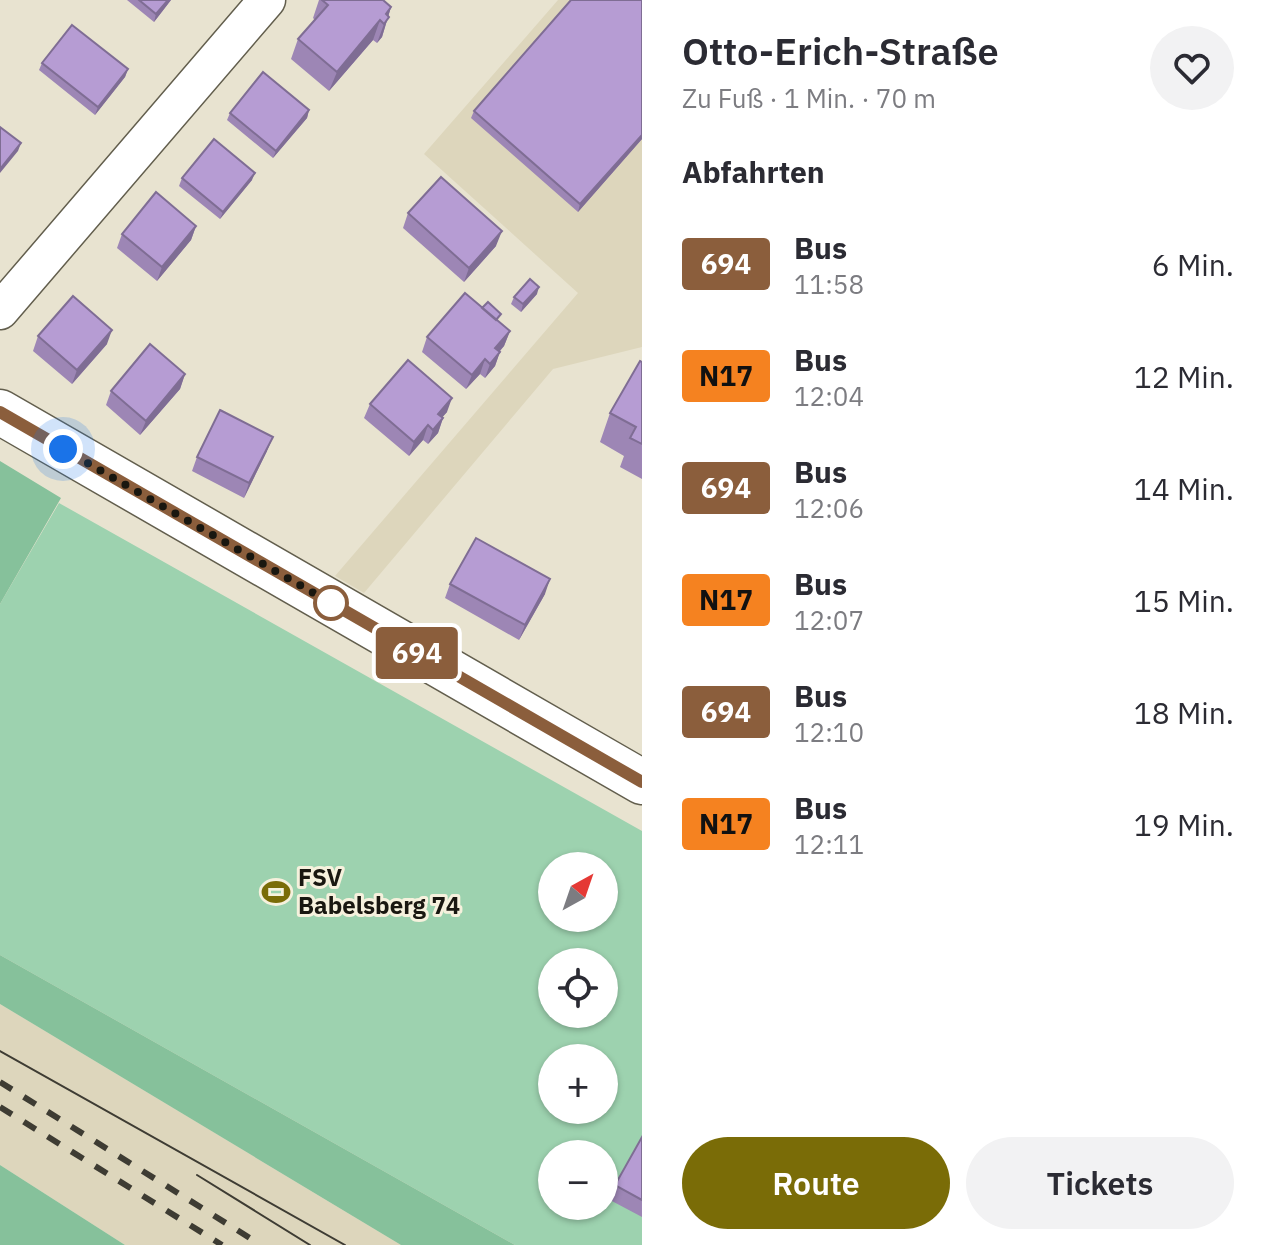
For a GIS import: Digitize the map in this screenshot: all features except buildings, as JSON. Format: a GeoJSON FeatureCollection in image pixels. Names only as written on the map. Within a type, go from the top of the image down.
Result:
{"type":"FeatureCollection","features":[{"type":"Feature","properties":{"kind":"street"},"geometry":{"type":"LineString","coordinates":[[0,311],[267,0]]}},
{"type":"Feature","properties":{"kind":"street"},"geometry":{"type":"LineString","coordinates":[[0,412],[642,782]]}},
{"type":"Feature","properties":{"kind":"shaded area"},"geometry":{"type":"Polygon","coordinates":[[[558,0],[642,0],[642,347],[553,369],[364,593],[335,576],[578,293],[424,154],[558,0]]]}},
{"type":"Feature","properties":{"kind":"shaded area"},"geometry":{"type":"Polygon","coordinates":[[[0,1004],[401,1245],[125,1245],[0,1165],[0,1004]]]}},
{"type":"Feature","properties":{"kind":"green space"},"geometry":{"type":"Polygon","coordinates":[[[0,461],[61,498],[0,604],[0,461]]]}},
{"type":"Feature","properties":{"kind":"green space","name":"FSV Babelsberg 74"},"geometry":{"type":"Polygon","coordinates":[[[59,503],[642,831],[642,1245],[515,1245],[0,955],[0,604],[59,503]]]}},
{"type":"Feature","properties":{"kind":"green space"},"geometry":{"type":"Polygon","coordinates":[[[0,955],[515,1245],[401,1245],[0,1004],[0,955]]]}},
{"type":"Feature","properties":{"kind":"green space"},"geometry":{"type":"Polygon","coordinates":[[[0,1165],[125,1245],[0,1245],[0,1165]]]}},
{"type":"Feature","properties":{"kind":"tram line"},"geometry":{"type":"LineString","coordinates":[[0,1051],[345,1245]]}},
{"type":"Feature","properties":{"kind":"tram line"},"geometry":{"type":"LineString","coordinates":[[197,1175],[310,1245]]}},
{"type":"Feature","properties":{"kind":"railway"},"geometry":{"type":"LineString","coordinates":[[0,1082],[261,1245]]}},
{"type":"Feature","properties":{"kind":"railway"},"geometry":{"type":"LineString","coordinates":[[0,1107],[222,1245]]}},
{"type":"Feature","properties":{"kind":"bus line","name":"694"},"geometry":{"type":"LineString","coordinates":[[0,412],[642,782]]}},
{"type":"Feature","properties":{"kind":"place","name":"FSV Babelsberg 74"},"geometry":{"type":"Point","coordinates":[276,892]}},
{"type":"Feature","properties":{"kind":"route"},"geometry":{"type":"LineString","coordinates":[[63,449],[331,603]]}}]}
